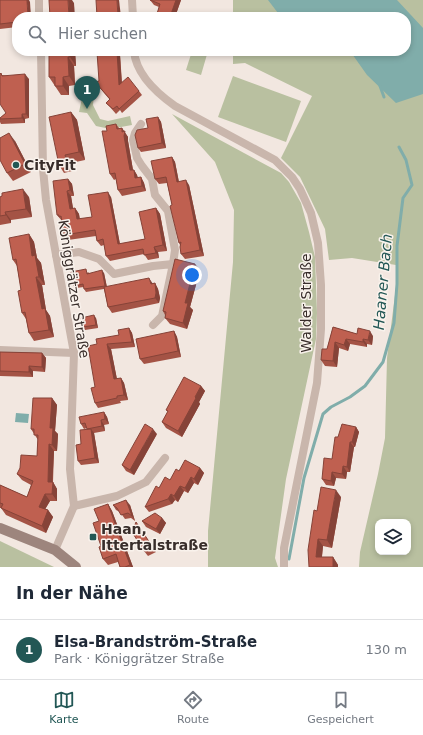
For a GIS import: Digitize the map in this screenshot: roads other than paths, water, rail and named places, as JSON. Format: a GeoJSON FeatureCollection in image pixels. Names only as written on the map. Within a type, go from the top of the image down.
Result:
{"type":"FeatureCollection","features":[{"type":"Feature","properties":{"kind":"main road"},"geometry":{"type":"LineString","coordinates":[[0,528],[55,550],[76,567]]}},
{"type":"Feature","properties":{"kind":"street"},"geometry":{"type":"LineString","coordinates":[[39,0],[39,12]]}},
{"type":"Feature","properties":{"kind":"street"},"geometry":{"type":"LineString","coordinates":[[132,0],[133,12]]}},
{"type":"Feature","properties":{"kind":"street","name":"Königgrätzer Straße"},"geometry":{"type":"LineString","coordinates":[[40,56],[43,168],[46,200],[74,353],[70,469],[74,506],[55,550]]}},
{"type":"Feature","properties":{"kind":"street","name":"Walder Straße"},"geometry":{"type":"LineString","coordinates":[[135,56],[137,64],[143,75],[165,99],[175,106],[275,160],[287,171],[300,189],[311,213],[318,243],[321,285],[321,329],[317,383],[284,548],[284,567]]}},
{"type":"Feature","properties":{"kind":"street"},"geometry":{"type":"LineString","coordinates":[[141,124],[135,133],[133,140],[140,162],[152,179],[155,195],[168,211],[175,250],[162,316],[153,325]]}},
{"type":"Feature","properties":{"kind":"street"},"geometry":{"type":"LineString","coordinates":[[56,255],[78,252],[99,259],[114,274],[152,266],[173,264]]}},
{"type":"Feature","properties":{"kind":"street"},"geometry":{"type":"LineString","coordinates":[[0,350],[74,353]]}},
{"type":"Feature","properties":{"kind":"street"},"geometry":{"type":"LineString","coordinates":[[74,506],[117,496],[146,482],[165,458]]}},
{"type":"Feature","properties":{"kind":"water"},"geometry":{"type":"Polygon","coordinates":[[[268,0],[397,0],[408,12],[277,12],[268,0]]]}},
{"type":"Feature","properties":{"kind":"water"},"geometry":{"type":"Polygon","coordinates":[[[411,15],[423,28],[423,94],[396,103],[367,75],[354,56],[411,56],[411,15]]]}},
{"type":"Feature","properties":{"kind":"water"},"geometry":{"type":"Polygon","coordinates":[[[16,413],[29,414],[28,423],[15,422],[16,413]]]}},
{"type":"Feature","properties":{"kind":"waterway","name":"Haaner Bach"},"geometry":{"type":"LineString","coordinates":[[380,86],[384,97]]}},
{"type":"Feature","properties":{"kind":"waterway","name":"Haaner Bach"},"geometry":{"type":"LineString","coordinates":[[289,559],[304,478],[323,414],[331,407],[350,397],[365,386],[383,362],[394,323],[397,284],[397,246],[403,198],[412,185],[406,160],[399,147]]}},
{"type":"Feature","properties":{"kind":"place","name":"Elsa-Brandström-Straße"},"geometry":{"type":"Point","coordinates":[87,109]}},
{"type":"Feature","properties":{"kind":"place","name":"CityFit"},"geometry":{"type":"Point","coordinates":[16,165]}},
{"type":"Feature","properties":{"kind":"place","name":"Haan, Ittertalstraße"},"geometry":{"type":"Point","coordinates":[93,537]}}]}
